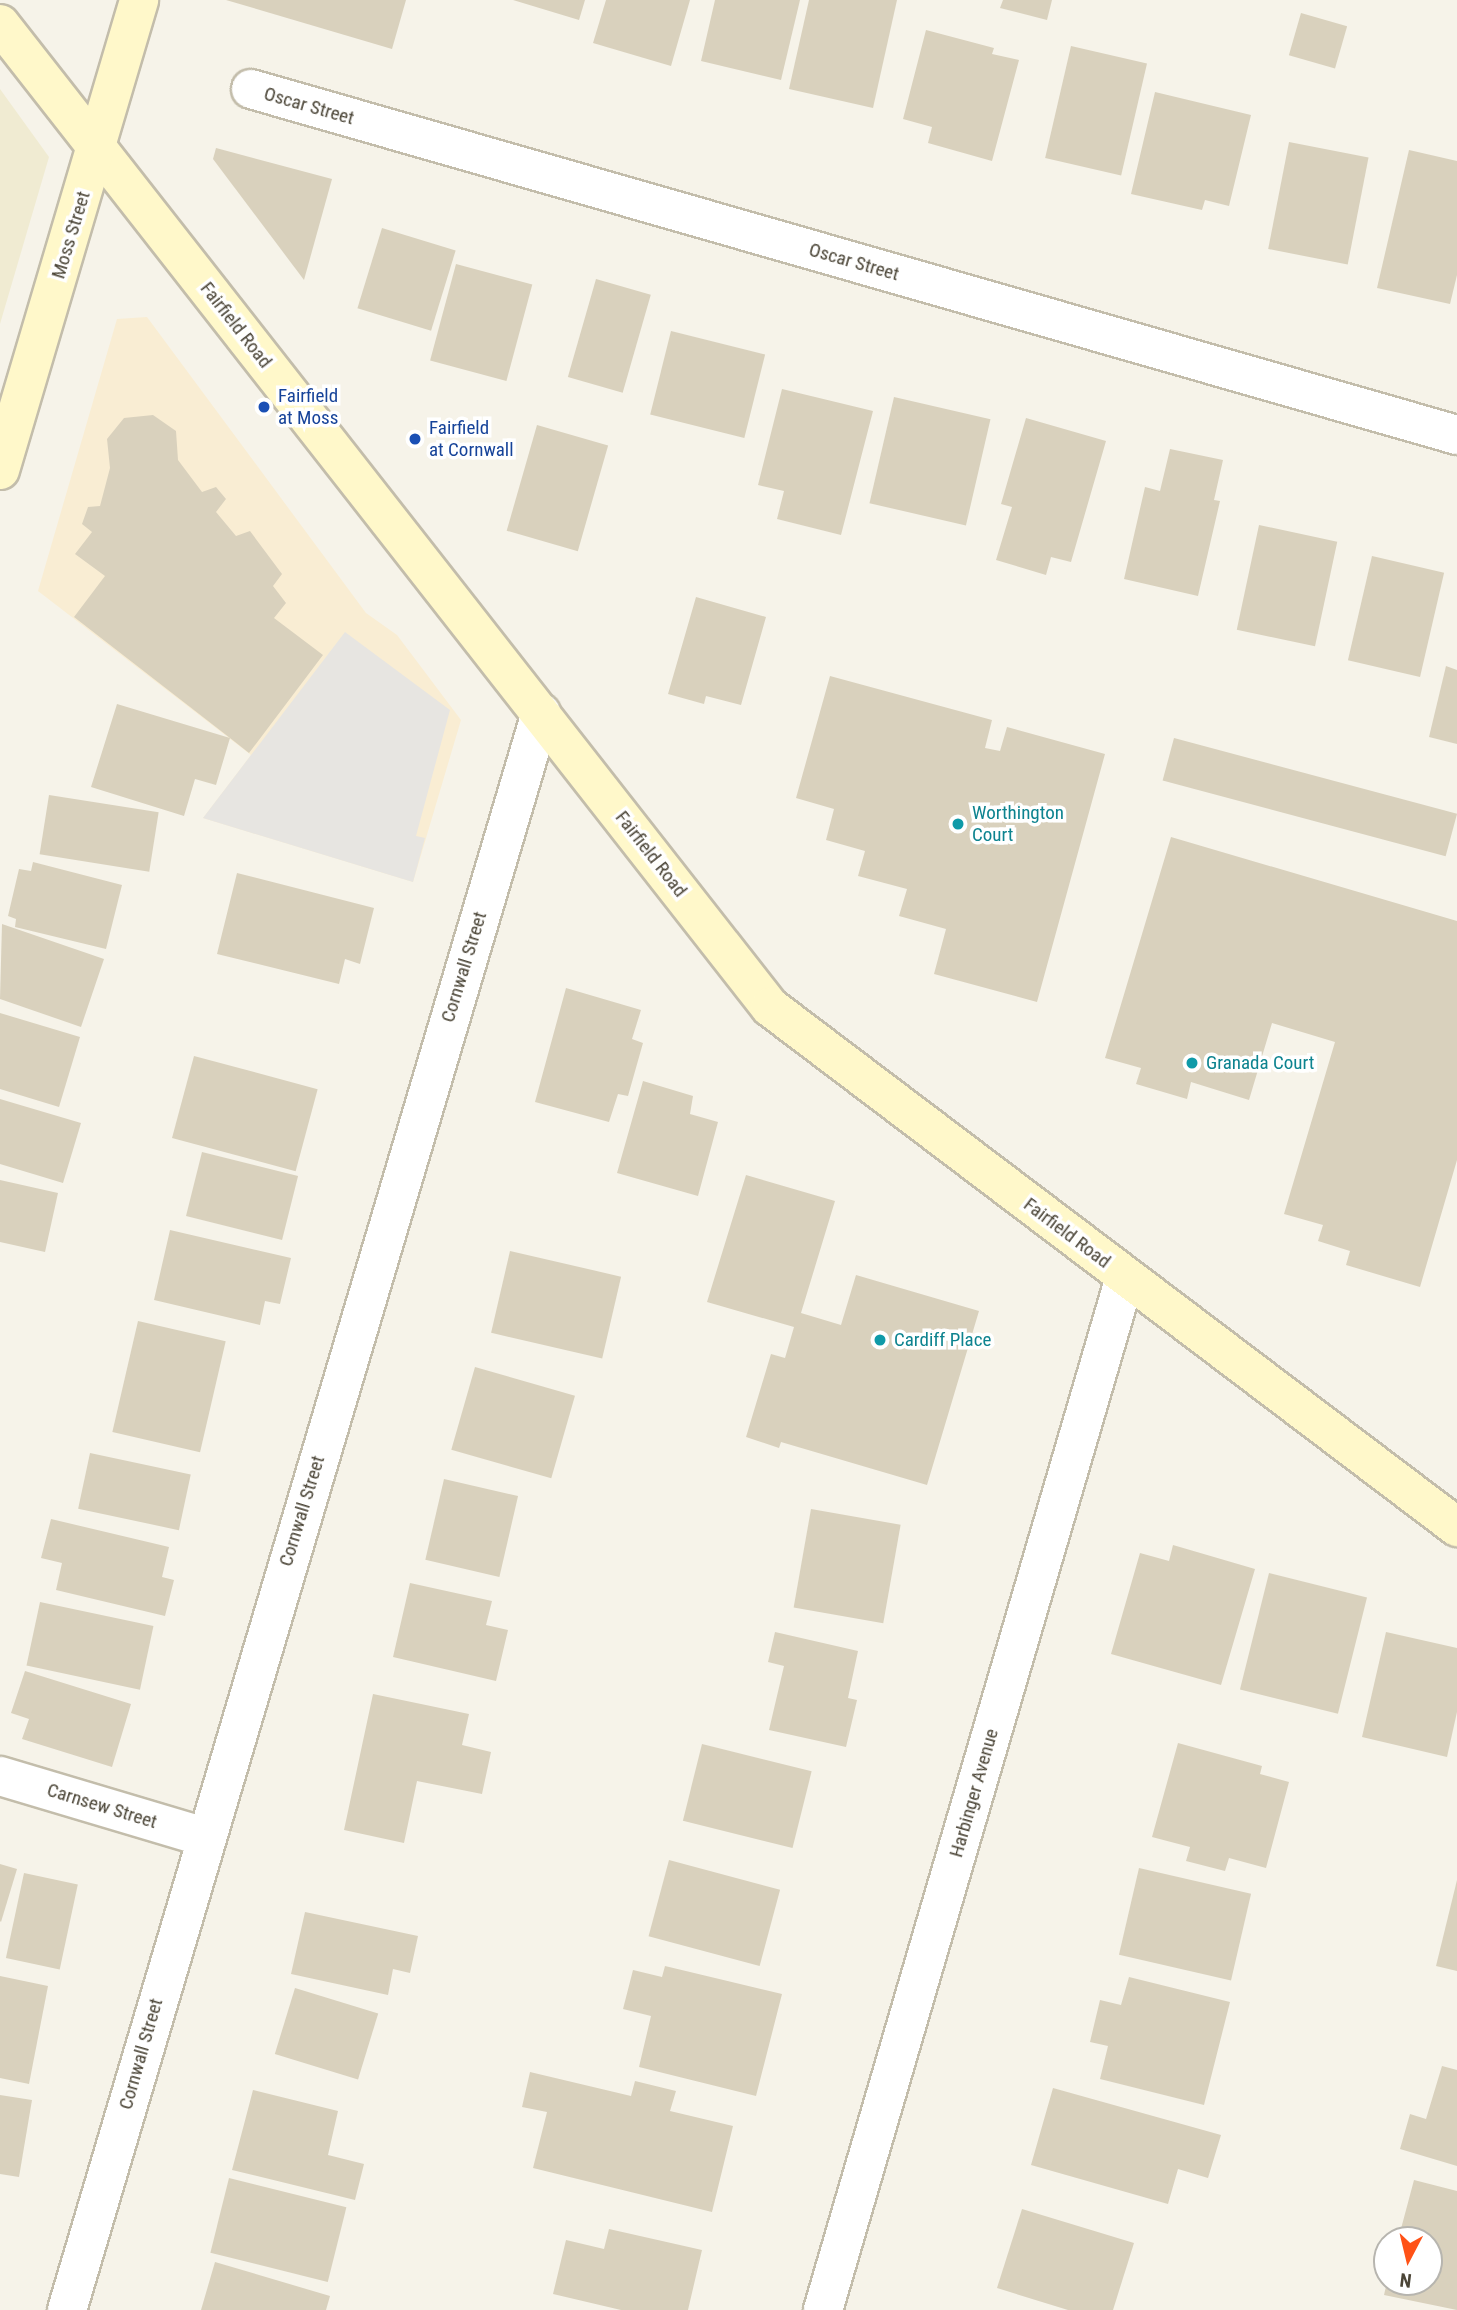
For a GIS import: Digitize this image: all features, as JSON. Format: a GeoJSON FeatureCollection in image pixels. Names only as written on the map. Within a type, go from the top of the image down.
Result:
{"type":"FeatureCollection","features":[{"type":"Feature","properties":{"kind":"street","name":"Moss Street"},"geometry":{"type":"LineString","coordinates":[[0,470],[139,0]]}},
{"type":"Feature","properties":{"kind":"street","name":"Fairfield Road"},"geometry":{"type":"LineString","coordinates":[[0,24],[770,1007],[1457,1527]]}},
{"type":"Feature","properties":{"kind":"street","name":"Oscar Street"},"geometry":{"type":"LineString","coordinates":[[251,89],[1457,435]]}},
{"type":"Feature","properties":{"kind":"street","name":"Cornwall Street"},"geometry":{"type":"LineString","coordinates":[[67,2310],[204,1837],[541,713]]}},
{"type":"Feature","properties":{"kind":"street","name":"Harbinger Avenue"},"geometry":{"type":"LineString","coordinates":[[823,2310],[1125,1277]]}},
{"type":"Feature","properties":{"kind":"street","name":"Carnsew Street"},"geometry":{"type":"LineString","coordinates":[[0,1776],[204,1837]]}},
{"type":"Feature","properties":{"kind":"shaded area"},"geometry":{"type":"Polygon","coordinates":[[[0,89],[49,157],[0,324],[0,89]]]}},
{"type":"Feature","properties":{"kind":"shaded area"},"geometry":{"type":"Polygon","coordinates":[[[147,317],[366,613],[397,635],[461,720],[413,882],[203,818],[251,755],[38,591],[117,319],[147,317]]]}},
{"type":"Feature","properties":{"kind":"shaded area"},"geometry":{"type":"Polygon","coordinates":[[[345,632],[450,710],[416,836],[425,838],[413,882],[203,818],[345,632]]]}},
{"type":"Feature","properties":{"kind":"building"},"geometry":{"type":"Polygon","coordinates":[[[226,0],[406,0],[392,49],[226,0]]]}},
{"type":"Feature","properties":{"kind":"building"},"geometry":{"type":"Polygon","coordinates":[[[513,0],[585,0],[579,20],[513,0]]]}},
{"type":"Feature","properties":{"kind":"building"},"geometry":{"type":"Polygon","coordinates":[[[606,0],[690,0],[671,66],[593,43],[606,0]]]}},
{"type":"Feature","properties":{"kind":"building"},"geometry":{"type":"Polygon","coordinates":[[[715,0],[800,0],[781,80],[701,61],[715,0]]]}},
{"type":"Feature","properties":{"kind":"building"},"geometry":{"type":"Polygon","coordinates":[[[809,0],[897,0],[873,108],[789,89],[809,0]]]}},
{"type":"Feature","properties":{"kind":"building"},"geometry":{"type":"Polygon","coordinates":[[[1003,0],[1052,0],[1047,20],[1000,8],[1003,0]]]}},
{"type":"Feature","properties":{"kind":"building"},"geometry":{"type":"Polygon","coordinates":[[[1301,13],[1347,26],[1335,69],[1289,55],[1301,13]]]}},
{"type":"Feature","properties":{"kind":"building"},"geometry":{"type":"Polygon","coordinates":[[[926,30],[994,48],[992,54],[1019,60],[992,161],[928,143],[932,127],[903,119],[926,30]]]}},
{"type":"Feature","properties":{"kind":"building"},"geometry":{"type":"Polygon","coordinates":[[[1071,46],[1147,64],[1121,176],[1045,158],[1071,46]]]}},
{"type":"Feature","properties":{"kind":"building"},"geometry":{"type":"Polygon","coordinates":[[[1155,92],[1251,115],[1229,206],[1205,200],[1202,210],[1131,194],[1155,92]]]}},
{"type":"Feature","properties":{"kind":"building"},"geometry":{"type":"Polygon","coordinates":[[[1289,142],[1369,157],[1348,264],[1268,249],[1289,142]]]}},
{"type":"Feature","properties":{"kind":"building"},"geometry":{"type":"Polygon","coordinates":[[[216,148],[332,179],[304,280],[213,159],[216,148]]]}},
{"type":"Feature","properties":{"kind":"building"},"geometry":{"type":"Polygon","coordinates":[[[1409,150],[1457,161],[1457,275],[1450,304],[1377,288],[1409,150]]]}},
{"type":"Feature","properties":{"kind":"building"},"geometry":{"type":"Polygon","coordinates":[[[382,228],[456,251],[431,331],[357,308],[382,228]]]}},
{"type":"Feature","properties":{"kind":"building"},"geometry":{"type":"Polygon","coordinates":[[[456,264],[532,284],[506,381],[430,361],[456,264]]]}},
{"type":"Feature","properties":{"kind":"building"},"geometry":{"type":"Polygon","coordinates":[[[596,279],[651,295],[623,393],[568,377],[596,279]]]}},
{"type":"Feature","properties":{"kind":"building"},"geometry":{"type":"Polygon","coordinates":[[[671,331],[765,354],[744,438],[650,414],[671,331]]]}},
{"type":"Feature","properties":{"kind":"building"},"geometry":{"type":"Polygon","coordinates":[[[782,389],[873,411],[841,535],[777,519],[784,491],[758,485],[782,389]]]}},
{"type":"Feature","properties":{"kind":"building"},"geometry":{"type":"Polygon","coordinates":[[[894,397],[990,419],[966,525],[869,503],[894,397]]]}},
{"type":"Feature","properties":{"kind":"building"},"geometry":{"type":"Polygon","coordinates":[[[153,415],[176,431],[178,460],[202,492],[216,487],[226,499],[216,512],[236,536],[250,531],[282,574],[273,586],[286,603],[274,618],[323,655],[249,753],[74,617],[105,576],[75,554],[92,532],[82,524],[88,507],[100,506],[110,468],[107,439],[124,418],[153,415]]]}},
{"type":"Feature","properties":{"kind":"building"},"geometry":{"type":"Polygon","coordinates":[[[1026,418],[1106,441],[1071,562],[1051,557],[1046,575],[996,560],[1012,507],[1001,504],[1026,418]]]}},
{"type":"Feature","properties":{"kind":"building"},"geometry":{"type":"Polygon","coordinates":[[[537,425],[608,445],[578,551],[507,531],[537,425]]]}},
{"type":"Feature","properties":{"kind":"building"},"geometry":{"type":"Polygon","coordinates":[[[1170,449],[1223,460],[1214,500],[1220,501],[1198,596],[1124,579],[1145,487],[1160,491],[1170,449]]]}},
{"type":"Feature","properties":{"kind":"building"},"geometry":{"type":"Polygon","coordinates":[[[1259,525],[1337,542],[1315,646],[1237,630],[1259,525]]]}},
{"type":"Feature","properties":{"kind":"building"},"geometry":{"type":"Polygon","coordinates":[[[1372,556],[1444,573],[1420,677],[1348,660],[1372,556]]]}},
{"type":"Feature","properties":{"kind":"building"},"geometry":{"type":"Polygon","coordinates":[[[696,597],[766,617],[741,705],[706,696],[704,704],[668,694],[696,597]]]}},
{"type":"Feature","properties":{"kind":"building"},"geometry":{"type":"Polygon","coordinates":[[[1446,666],[1457,670],[1457,744],[1429,737],[1446,666]]]}},
{"type":"Feature","properties":{"kind":"building","name":"Worthington Court"},"geometry":{"type":"Polygon","coordinates":[[[830,676],[992,720],[985,748],[1000,751],[1007,727],[1105,754],[1037,1002],[934,974],[946,929],[899,916],[907,889],[858,876],[865,851],[826,840],[834,809],[796,798],[830,676]]]}},
{"type":"Feature","properties":{"kind":"building"},"geometry":{"type":"Polygon","coordinates":[[[117,704],[230,738],[216,785],[195,779],[184,816],[91,787],[117,704]]]}},
{"type":"Feature","properties":{"kind":"building"},"geometry":{"type":"Polygon","coordinates":[[[1174,738],[1457,814],[1446,856],[1163,781],[1174,738]]]}},
{"type":"Feature","properties":{"kind":"building"},"geometry":{"type":"Polygon","coordinates":[[[49,795],[159,812],[149,872],[40,854],[49,795]]]}},
{"type":"Feature","properties":{"kind":"building","name":"Granada Court"},"geometry":{"type":"Polygon","coordinates":[[[1171,837],[1457,921],[1457,1160],[1420,1287],[1346,1265],[1350,1251],[1318,1241],[1323,1225],[1284,1214],[1335,1042],[1272,1023],[1249,1100],[1191,1082],[1187,1099],[1136,1084],[1141,1068],[1105,1058],[1171,837]]]}},
{"type":"Feature","properties":{"kind":"building"},"geometry":{"type":"Polygon","coordinates":[[[33,862],[122,885],[106,949],[15,927],[16,919],[8,916],[19,869],[31,871],[33,862]]]}},
{"type":"Feature","properties":{"kind":"building"},"geometry":{"type":"Polygon","coordinates":[[[237,873],[374,908],[360,964],[345,959],[339,984],[217,954],[237,873]]]}},
{"type":"Feature","properties":{"kind":"building"},"geometry":{"type":"Polygon","coordinates":[[[2,924],[104,959],[81,1027],[0,999],[2,924]]]}},
{"type":"Feature","properties":{"kind":"building"},"geometry":{"type":"Polygon","coordinates":[[[566,988],[641,1010],[632,1039],[643,1043],[628,1096],[618,1094],[609,1122],[535,1102],[566,988]]]}},
{"type":"Feature","properties":{"kind":"building"},"geometry":{"type":"Polygon","coordinates":[[[0,1013],[80,1037],[59,1107],[0,1089],[0,1013]]]}},
{"type":"Feature","properties":{"kind":"building"},"geometry":{"type":"Polygon","coordinates":[[[194,1056],[318,1089],[296,1171],[172,1138],[194,1056]]]}},
{"type":"Feature","properties":{"kind":"building"},"geometry":{"type":"Polygon","coordinates":[[[643,1081],[693,1096],[690,1114],[718,1122],[698,1196],[617,1173],[643,1081]]]}},
{"type":"Feature","properties":{"kind":"building"},"geometry":{"type":"Polygon","coordinates":[[[0,1099],[81,1123],[63,1183],[0,1164],[0,1099]]]}},
{"type":"Feature","properties":{"kind":"building"},"geometry":{"type":"Polygon","coordinates":[[[202,1152],[298,1176],[282,1240],[186,1216],[202,1152]]]}},
{"type":"Feature","properties":{"kind":"building","name":"Cardiff Place"},"geometry":{"type":"Polygon","coordinates":[[[746,1175],[835,1201],[801,1313],[841,1325],[856,1275],[979,1311],[927,1485],[781,1442],[779,1448],[746,1437],[771,1354],[785,1358],[794,1327],[707,1302],[746,1175]]]}},
{"type":"Feature","properties":{"kind":"building"},"geometry":{"type":"Polygon","coordinates":[[[0,1180],[58,1193],[45,1252],[0,1242],[0,1180]]]}},
{"type":"Feature","properties":{"kind":"building"},"geometry":{"type":"Polygon","coordinates":[[[170,1230],[291,1258],[280,1304],[265,1301],[260,1325],[154,1300],[170,1230]]]}},
{"type":"Feature","properties":{"kind":"building"},"geometry":{"type":"Polygon","coordinates":[[[510,1251],[621,1277],[602,1358],[491,1333],[510,1251]]]}},
{"type":"Feature","properties":{"kind":"building"},"geometry":{"type":"Polygon","coordinates":[[[138,1321],[226,1341],[200,1452],[112,1432],[138,1321]]]}},
{"type":"Feature","properties":{"kind":"building"},"geometry":{"type":"Polygon","coordinates":[[[475,1367],[575,1396],[551,1478],[451,1450],[475,1367]]]}},
{"type":"Feature","properties":{"kind":"building"},"geometry":{"type":"Polygon","coordinates":[[[90,1453],[191,1474],[179,1530],[78,1509],[90,1453]]]}},
{"type":"Feature","properties":{"kind":"building"},"geometry":{"type":"Polygon","coordinates":[[[444,1479],[518,1496],[499,1577],[425,1560],[444,1479]]]}},
{"type":"Feature","properties":{"kind":"building"},"geometry":{"type":"Polygon","coordinates":[[[811,1509],[901,1525],[883,1623],[794,1607],[811,1509]]]}},
{"type":"Feature","properties":{"kind":"building"},"geometry":{"type":"Polygon","coordinates":[[[51,1519],[169,1547],[162,1577],[174,1580],[165,1616],[56,1590],[62,1563],[41,1558],[51,1519]]]}},
{"type":"Feature","properties":{"kind":"building"},"geometry":{"type":"Polygon","coordinates":[[[1173,1545],[1255,1569],[1221,1685],[1111,1654],[1140,1553],[1169,1561],[1173,1545]]]}},
{"type":"Feature","properties":{"kind":"building"},"geometry":{"type":"Polygon","coordinates":[[[1269,1573],[1367,1597],[1338,1714],[1240,1689],[1269,1573]]]}},
{"type":"Feature","properties":{"kind":"building"},"geometry":{"type":"Polygon","coordinates":[[[410,1583],[492,1601],[486,1625],[508,1630],[496,1681],[393,1657],[410,1583]]]}},
{"type":"Feature","properties":{"kind":"building"},"geometry":{"type":"Polygon","coordinates":[[[40,1602],[153,1626],[140,1690],[26,1666],[40,1602]]]}},
{"type":"Feature","properties":{"kind":"building"},"geometry":{"type":"Polygon","coordinates":[[[775,1632],[858,1651],[848,1698],[857,1700],[846,1747],[769,1730],[784,1666],[768,1662],[775,1632]]]}},
{"type":"Feature","properties":{"kind":"building"},"geometry":{"type":"Polygon","coordinates":[[[1386,1632],[1457,1648],[1457,1712],[1447,1757],[1362,1737],[1386,1632]]]}},
{"type":"Feature","properties":{"kind":"building"},"geometry":{"type":"Polygon","coordinates":[[[25,1671],[131,1704],[112,1767],[22,1739],[29,1719],[11,1713],[25,1671]]]}},
{"type":"Feature","properties":{"kind":"building"},"geometry":{"type":"Polygon","coordinates":[[[373,1694],[469,1714],[462,1745],[491,1752],[482,1794],[417,1781],[404,1843],[344,1830],[373,1694]]]}},
{"type":"Feature","properties":{"kind":"building"},"geometry":{"type":"Polygon","coordinates":[[[1178,1743],[1262,1766],[1260,1774],[1289,1782],[1266,1868],[1229,1858],[1225,1871],[1186,1861],[1190,1847],[1152,1837],[1178,1743]]]}},
{"type":"Feature","properties":{"kind":"building"},"geometry":{"type":"Polygon","coordinates":[[[702,1744],[812,1771],[793,1848],[683,1821],[702,1744]]]}},
{"type":"Feature","properties":{"kind":"building"},"geometry":{"type":"Polygon","coordinates":[[[669,1860],[780,1890],[760,1966],[649,1936],[669,1860]]]}},
{"type":"Feature","properties":{"kind":"building"},"geometry":{"type":"Polygon","coordinates":[[[0,1864],[17,1869],[1,1922],[0,1921],[0,1864]]]}},
{"type":"Feature","properties":{"kind":"building"},"geometry":{"type":"Polygon","coordinates":[[[1139,1868],[1251,1894],[1231,1981],[1119,1955],[1139,1868]]]}},
{"type":"Feature","properties":{"kind":"building"},"geometry":{"type":"Polygon","coordinates":[[[24,1873],[78,1884],[60,1970],[6,1958],[24,1873]]]}},
{"type":"Feature","properties":{"kind":"building"},"geometry":{"type":"Polygon","coordinates":[[[1457,1880],[1457,1971],[1436,1966],[1457,1880]]]}},
{"type":"Feature","properties":{"kind":"building"},"geometry":{"type":"Polygon","coordinates":[[[305,1912],[418,1936],[410,1973],[393,1969],[388,1995],[291,1974],[305,1912]]]}},
{"type":"Feature","properties":{"kind":"building"},"geometry":{"type":"Polygon","coordinates":[[[665,1966],[782,1994],[756,2096],[639,2067],[651,2016],[623,2009],[633,1970],[662,1977],[665,1966]]]}},
{"type":"Feature","properties":{"kind":"building"},"geometry":{"type":"Polygon","coordinates":[[[0,1976],[48,1986],[29,2084],[0,2078],[0,1976]]]}},
{"type":"Feature","properties":{"kind":"building"},"geometry":{"type":"Polygon","coordinates":[[[1129,1977],[1230,2002],[1204,2105],[1100,2079],[1108,2046],[1090,2042],[1100,2000],[1121,2005],[1129,1977]]]}},
{"type":"Feature","properties":{"kind":"building"},"geometry":{"type":"Polygon","coordinates":[[[295,1988],[378,2013],[358,2079],[275,2054],[295,1988]]]}},
{"type":"Feature","properties":{"kind":"building"},"geometry":{"type":"Polygon","coordinates":[[[1442,2066],[1457,2070],[1457,2166],[1400,2149],[1410,2114],[1426,2119],[1442,2066]]]}},
{"type":"Feature","properties":{"kind":"building"},"geometry":{"type":"Polygon","coordinates":[[[530,2072],[631,2096],[635,2081],[676,2091],[670,2111],[733,2126],[712,2212],[533,2168],[547,2112],[522,2107],[530,2072]]]}},
{"type":"Feature","properties":{"kind":"building"},"geometry":{"type":"Polygon","coordinates":[[[1053,2088],[1221,2135],[1208,2178],[1178,2169],[1168,2204],[1031,2165],[1053,2088]]]}},
{"type":"Feature","properties":{"kind":"building"},"geometry":{"type":"Polygon","coordinates":[[[253,2090],[338,2111],[328,2155],[364,2164],[355,2200],[232,2170],[253,2090]]]}},
{"type":"Feature","properties":{"kind":"building"},"geometry":{"type":"Polygon","coordinates":[[[0,2095],[32,2100],[19,2177],[0,2174],[0,2095]]]}},
{"type":"Feature","properties":{"kind":"building"},"geometry":{"type":"Polygon","coordinates":[[[229,2178],[346,2207],[328,2282],[210,2253],[229,2178]]]}},
{"type":"Feature","properties":{"kind":"building"},"geometry":{"type":"Polygon","coordinates":[[[1414,2180],[1457,2191],[1457,2310],[1389,2296],[1443,2296],[1443,2226],[1402,2226],[1414,2180]]]}},
{"type":"Feature","properties":{"kind":"building"},"geometry":{"type":"Polygon","coordinates":[[[1022,2209],[1134,2243],[1113,2310],[1068,2310],[997,2288],[1022,2209]]]}},
{"type":"Feature","properties":{"kind":"building"},"geometry":{"type":"Polygon","coordinates":[[[609,2229],[702,2250],[688,2310],[621,2310],[553,2294],[566,2240],[604,2249],[609,2229]]]}},
{"type":"Feature","properties":{"kind":"building"},"geometry":{"type":"Polygon","coordinates":[[[215,2262],[330,2296],[326,2310],[201,2310],[215,2262]]]}},
{"type":"Feature","properties":{"kind":"place","name":"Fairfield at Moss"},"geometry":{"type":"Point","coordinates":[264,407]}},
{"type":"Feature","properties":{"kind":"place","name":"Fairfield at Cornwall"},"geometry":{"type":"Point","coordinates":[415,439]}},
{"type":"Feature","properties":{"kind":"place","name":"Worthington Court"},"geometry":{"type":"Point","coordinates":[958,824]}},
{"type":"Feature","properties":{"kind":"place","name":"Granada Court"},"geometry":{"type":"Point","coordinates":[1192,1063]}},
{"type":"Feature","properties":{"kind":"place","name":"Cardiff Place"},"geometry":{"type":"Point","coordinates":[880,1340]}}]}
